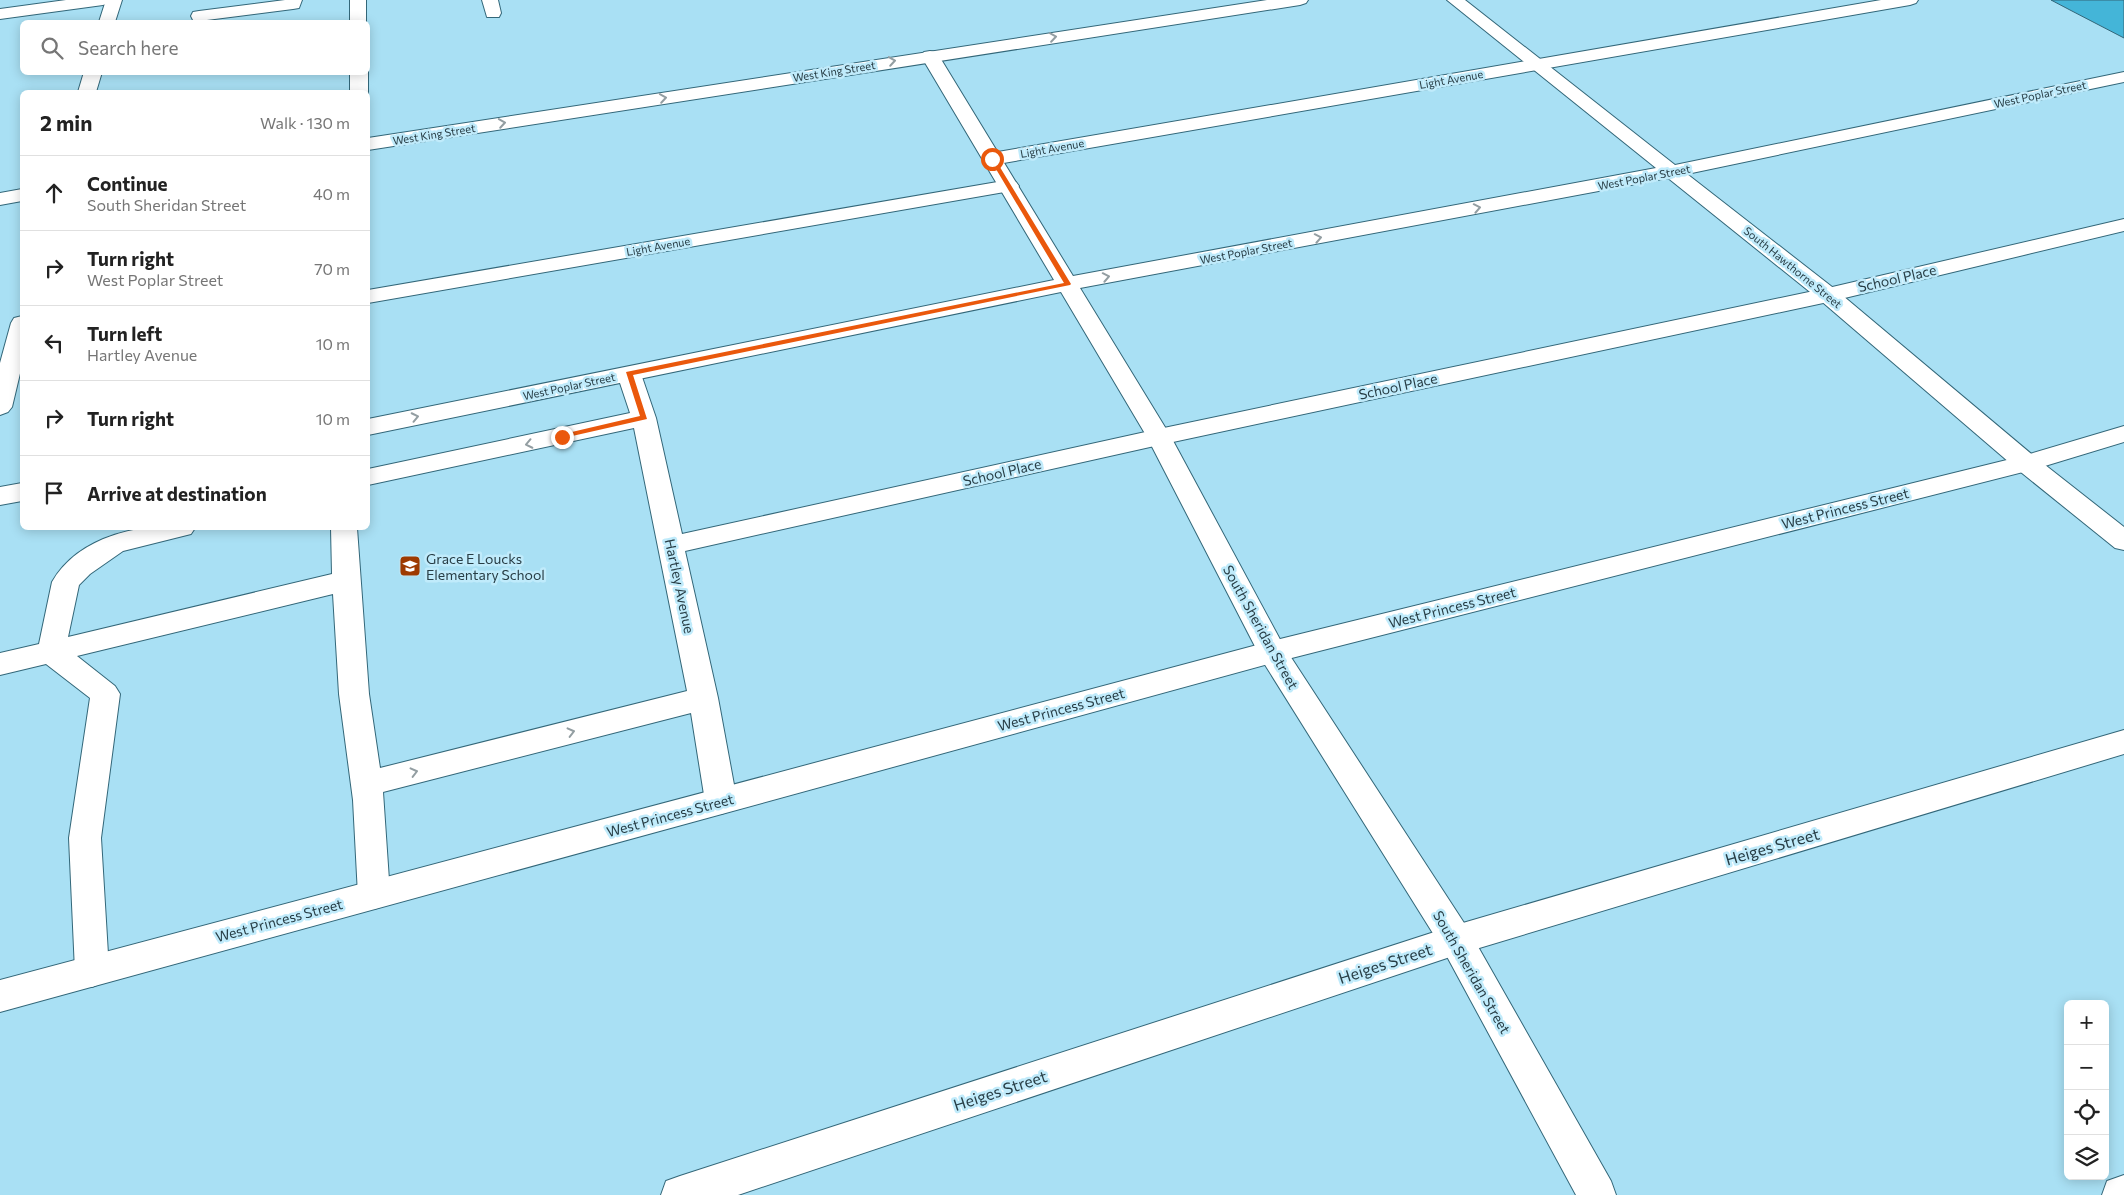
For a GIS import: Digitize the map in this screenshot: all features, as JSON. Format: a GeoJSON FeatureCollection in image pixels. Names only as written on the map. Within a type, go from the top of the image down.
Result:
{"type":"FeatureCollection","features":[{"type":"Feature","properties":{"kind":"street"},"geometry":{"type":"LineString","coordinates":[[0,14],[103,0]]}},
{"type":"Feature","properties":{"kind":"street"},"geometry":{"type":"LineString","coordinates":[[108,20],[114,0]]}},
{"type":"Feature","properties":{"kind":"street"},"geometry":{"type":"LineString","coordinates":[[199,16],[293,4],[294,0]]}},
{"type":"Feature","properties":{"kind":"street"},"geometry":{"type":"LineString","coordinates":[[358,0],[358,20]]}},
{"type":"Feature","properties":{"kind":"street","name":"West King Street"},"geometry":{"type":"LineString","coordinates":[[370,144],[1300,0]]}},
{"type":"Feature","properties":{"kind":"street","name":"South Hawthorne Street"},"geometry":{"type":"LineString","coordinates":[[1455,0],[1828,295],[2026,463],[2124,541]]}},
{"type":"Feature","properties":{"kind":"street","name":"Light Avenue"},"geometry":{"type":"LineString","coordinates":[[992,159],[1910,0]]}},
{"type":"Feature","properties":{"kind":"street","name":"South Sheridan Street"},"geometry":{"type":"LineString","coordinates":[[930,56],[1159,437],[1272,652],[1456,940],[1597,1195]]}},
{"type":"Feature","properties":{"kind":"street"},"geometry":{"type":"LineString","coordinates":[[88,90],[92,75]]}},
{"type":"Feature","properties":{"kind":"street"},"geometry":{"type":"LineString","coordinates":[[359,75],[359,90]]}},
{"type":"Feature","properties":{"kind":"street","name":"West Poplar Street"},"geometry":{"type":"LineString","coordinates":[[370,427],[1068,284],[1673,171],[2124,77]]}},
{"type":"Feature","properties":{"kind":"street","name":"Light Avenue"},"geometry":{"type":"LineString","coordinates":[[370,297],[1009,186]]}},
{"type":"Feature","properties":{"kind":"street"},"geometry":{"type":"LineString","coordinates":[[0,199],[20,195]]}},
{"type":"Feature","properties":{"kind":"street","name":"School Place"},"geometry":{"type":"LineString","coordinates":[[672,545],[1159,437],[1828,295],[2124,225]]}},
{"type":"Feature","properties":{"kind":"street"},"geometry":{"type":"LineString","coordinates":[[0,407],[20,331]]}},
{"type":"Feature","properties":{"kind":"street","name":"Hartley Avenue"},"geometry":{"type":"LineString","coordinates":[[629,374],[644,418],[672,545],[703,698],[720,801]]}},
{"type":"Feature","properties":{"kind":"street"},"geometry":{"type":"LineString","coordinates":[[370,477],[644,418]]}},
{"type":"Feature","properties":{"kind":"street","name":"West Princess Street"},"geometry":{"type":"LineString","coordinates":[[0,996],[1272,652],[2026,463],[2124,434]]}},
{"type":"Feature","properties":{"kind":"street"},"geometry":{"type":"LineString","coordinates":[[0,496],[20,492]]}},
{"type":"Feature","properties":{"kind":"street"},"geometry":{"type":"LineString","coordinates":[[51,652],[66,582],[80,567],[115,543],[173,530]]}},
{"type":"Feature","properties":{"kind":"street"},"geometry":{"type":"LineString","coordinates":[[344,530],[354,694],[367,784],[374,895]]}},
{"type":"Feature","properties":{"kind":"street"},"geometry":{"type":"LineString","coordinates":[[0,664],[316,589],[346,580]]}},
{"type":"Feature","properties":{"kind":"street"},"geometry":{"type":"LineString","coordinates":[[51,652],[105,694],[85,838],[92,971]]}},
{"type":"Feature","properties":{"kind":"street"},"geometry":{"type":"LineString","coordinates":[[367,784],[703,698]]}},
{"type":"Feature","properties":{"kind":"street","name":"Heiges Street"},"geometry":{"type":"LineString","coordinates":[[680,1195],[1456,940],[2124,742]]}},
{"type":"Feature","properties":{"kind":"building"},"geometry":{"type":"Polygon","coordinates":[[[2051,0],[2124,0],[2124,38],[2070,10],[2051,0]]]}},
{"type":"Feature","properties":{"kind":"place","name":"Grace E Loucks Elementary School"},"geometry":{"type":"Point","coordinates":[410,566]}},
{"type":"Feature","properties":{"kind":"route"},"geometry":{"type":"LineString","coordinates":[[562,437],[644,418],[629,374],[1068,284],[992,159]]}}]}
